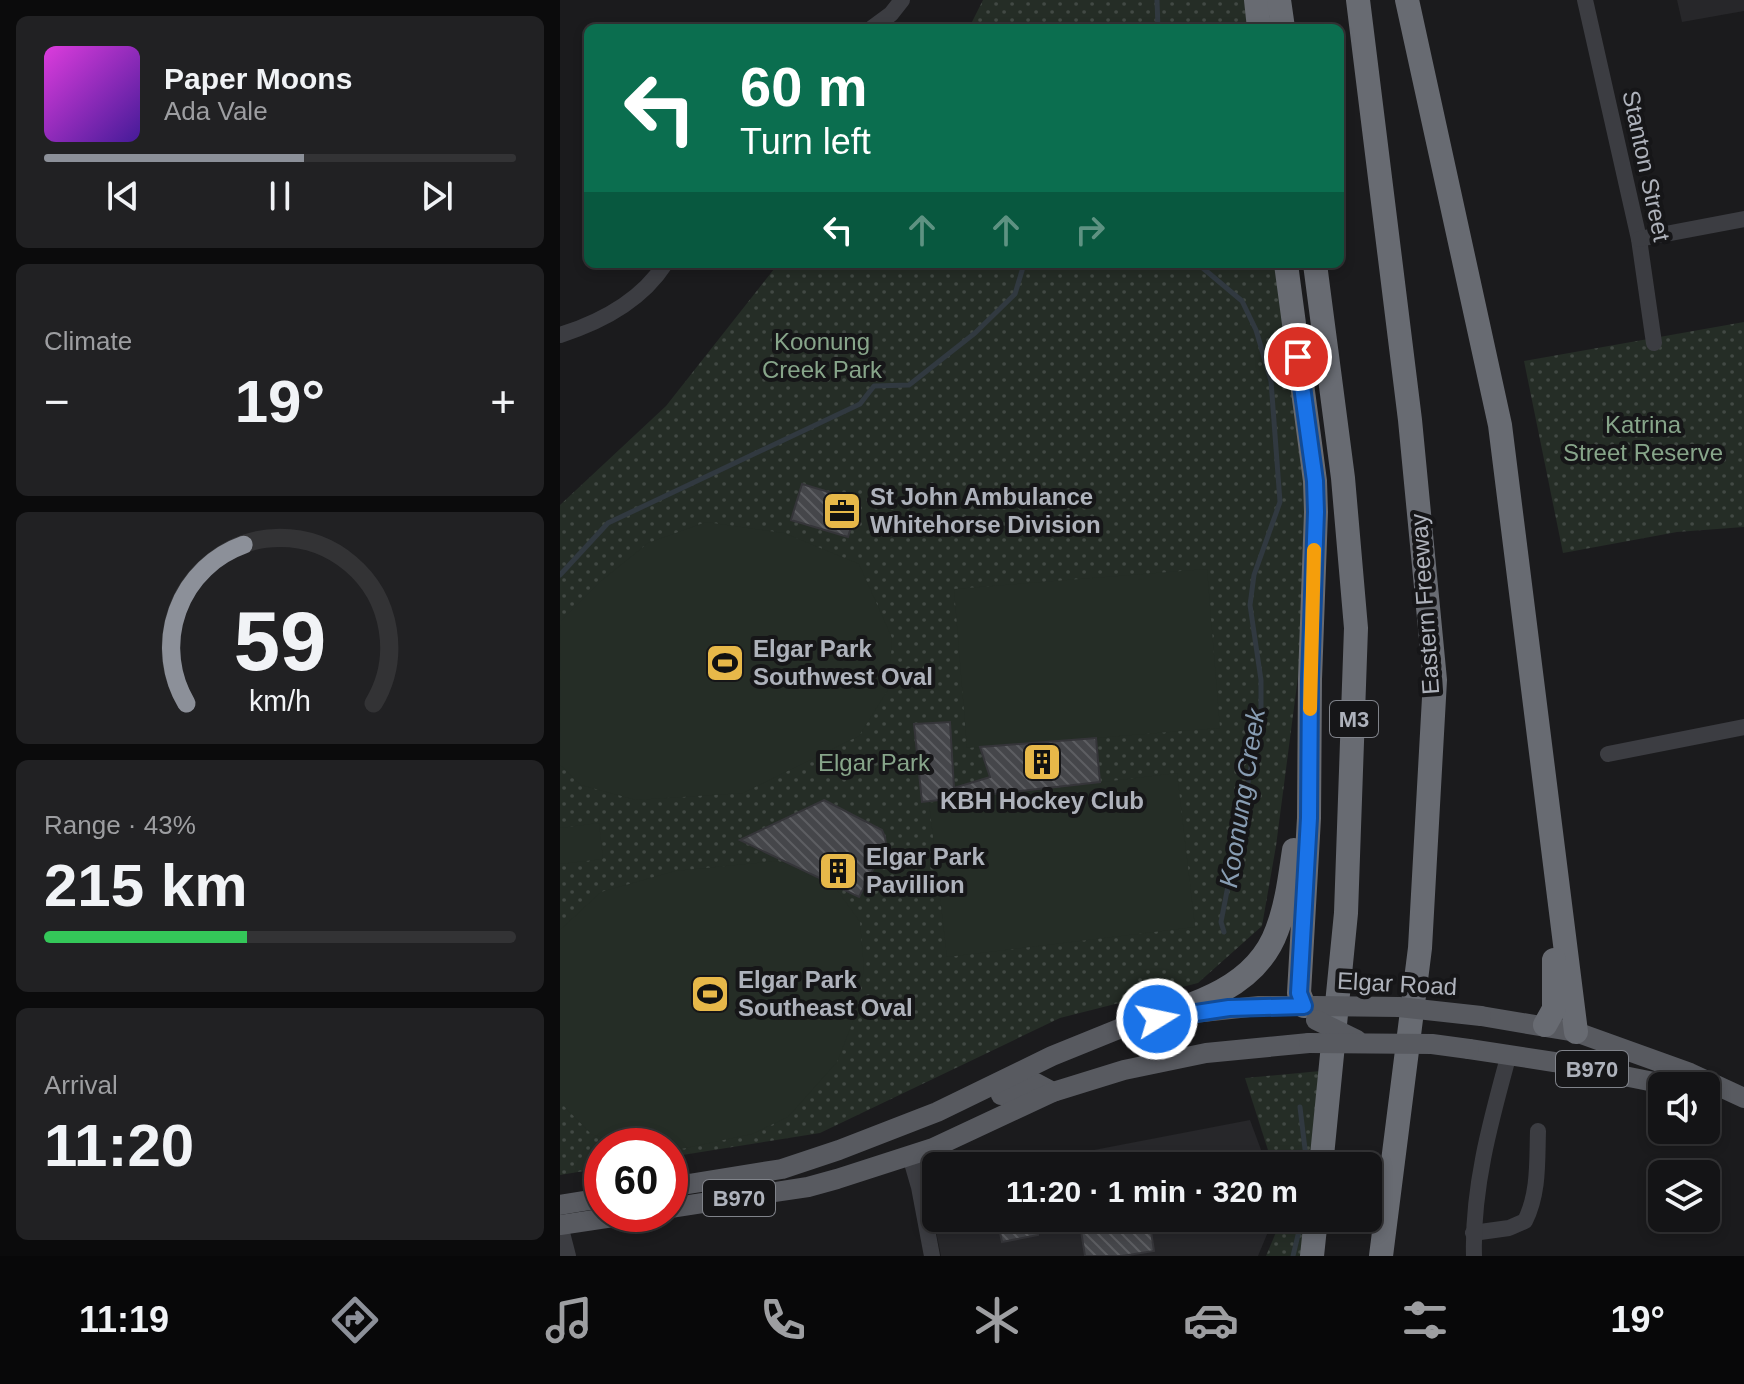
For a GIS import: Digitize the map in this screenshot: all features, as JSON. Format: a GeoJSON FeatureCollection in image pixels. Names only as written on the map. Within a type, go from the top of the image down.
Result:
{"type":"FeatureCollection","features":[{"type":"Feature","properties":{"kind":"highway"},"geometry":{"type":"LineString","coordinates":[[1256,0],[1259,24]]}},
{"type":"Feature","properties":{"kind":"highway"},"geometry":{"type":"LineString","coordinates":[[1279,0],[1282,24]]}},
{"type":"Feature","properties":{"kind":"highway","name":"Eastern Freeway"},"geometry":{"type":"LineString","coordinates":[[1358,0],[1410,420],[1435,680],[1420,948],[1381,1256]]}},
{"type":"Feature","properties":{"kind":"highway"},"geometry":{"type":"LineString","coordinates":[[1407,0],[1500,425],[1576,1032]]}},
{"type":"Feature","properties":{"kind":"highway"},"geometry":{"type":"LineString","coordinates":[[1287,268],[1315,481],[1309,818],[1299,993],[1312,1011]]}},
{"type":"Feature","properties":{"kind":"highway","name":"M3"},"geometry":{"type":"LineString","coordinates":[[1316,268],[1343,478],[1356,628],[1346,913],[1322,1152]]}},
{"type":"Feature","properties":{"kind":"highway"},"geometry":{"type":"LineString","coordinates":[[1136,1022],[1213,997],[1243,976],[1269,948],[1283,912],[1309,775]]}},
{"type":"Feature","properties":{"kind":"highway"},"geometry":{"type":"LineString","coordinates":[[1545,1025],[1554,1009],[1555,996],[1552,850]]}},
{"type":"Feature","properties":{"kind":"highway"},"geometry":{"type":"LineString","coordinates":[[1312,1256],[1315,1232]]}},
{"type":"Feature","properties":{"kind":"main road","name":"Elgar Road"},"geometry":{"type":"LineString","coordinates":[[688,1184],[782,1169],[839,1150],[956,1103],[1052,1056],[1136,1022],[1211,1010],[1312,1011],[1399,1007],[1545,1025],[1576,1032],[1690,1073],[1744,1100]]}},
{"type":"Feature","properties":{"kind":"main road"},"geometry":{"type":"LineString","coordinates":[[1312,1011],[1361,1042]]}},
{"type":"Feature","properties":{"kind":"main road"},"geometry":{"type":"LineString","coordinates":[[1509,1054],[1545,1025]]}},
{"type":"Feature","properties":{"kind":"main road","name":"Elgar Road"},"geometry":{"type":"LineString","coordinates":[[688,1205],[808,1187],[910,1156],[1083,1081],[1167,1060],[1244,1048],[1309,1043],[1432,1044],[1509,1054],[1648,1081]]}},
{"type":"Feature","properties":{"kind":"main road","name":"Elgar Road"},"geometry":{"type":"LineString","coordinates":[[956,1103],[989,1100],[1036,1083],[1053,1092]]}},
{"type":"Feature","properties":{"kind":"main road","name":"Elgar Road"},"geometry":{"type":"LineString","coordinates":[[1720,1096],[1744,1100]]}},
{"type":"Feature","properties":{"kind":"main road"},"geometry":{"type":"LineString","coordinates":[[909,1122],[910,1156]]}},
{"type":"Feature","properties":{"kind":"main road"},"geometry":{"type":"LineString","coordinates":[[888,1130],[910,1156]]}},
{"type":"Feature","properties":{"kind":"main road"},"geometry":{"type":"LineString","coordinates":[[560,1205],[584,1201]]}},
{"type":"Feature","properties":{"kind":"main road"},"geometry":{"type":"LineString","coordinates":[[560,1225],[584,1221]]}},
{"type":"Feature","properties":{"kind":"street"},"geometry":{"type":"LineString","coordinates":[[877,24],[902,0]]}},
{"type":"Feature","properties":{"kind":"street","name":"Stanton Street"},"geometry":{"type":"LineString","coordinates":[[1585,0],[1639,239],[1654,343]]}},
{"type":"Feature","properties":{"kind":"street"},"geometry":{"type":"LineString","coordinates":[[1639,239],[1744,219]]}},
{"type":"Feature","properties":{"kind":"street"},"geometry":{"type":"LineString","coordinates":[[560,335],[624,306],[655,279],[662,268]]}},
{"type":"Feature","properties":{"kind":"street"},"geometry":{"type":"LineString","coordinates":[[1608,754],[1744,727]]}},
{"type":"Feature","properties":{"kind":"street"},"geometry":{"type":"LineString","coordinates":[[1474,1256],[1473,1233],[1485,1144],[1509,1054]]}},
{"type":"Feature","properties":{"kind":"street"},"geometry":{"type":"LineString","coordinates":[[1473,1233],[1509,1228],[1525,1221],[1533,1206],[1538,1131]]}},
{"type":"Feature","properties":{"kind":"street"},"geometry":{"type":"LineString","coordinates":[[910,1156],[932,1256]]}},
{"type":"Feature","properties":{"kind":"street"},"geometry":{"type":"LineString","coordinates":[[560,1225],[568,1256]]}},
{"type":"Feature","properties":{"kind":"shaded area"},"geometry":{"type":"Polygon","coordinates":[[[1677,0],[1744,0],[1744,11],[1682,22],[1677,0]]]}},
{"type":"Feature","properties":{"kind":"shaded area"},"geometry":{"type":"Polygon","coordinates":[[[1250,1120],[1262,1152],[1084,1152],[1250,1120]]]}},
{"type":"Feature","properties":{"kind":"shaded area"},"geometry":{"type":"Polygon","coordinates":[[[936,1232],[1268,1232],[1258,1256],[941,1256],[936,1232]]]}},
{"type":"Feature","properties":{"kind":"green space"},"geometry":{"type":"Polygon","coordinates":[[[983,0],[1265,0],[1266,24],[971,24],[983,0]]]}},
{"type":"Feature","properties":{"kind":"green space","name":"Elgar Park"},"geometry":{"type":"Polygon","coordinates":[[[775,268],[1288,268],[1307,379],[1305,623],[1276,846],[1262,926],[1198,983],[1060,1018],[820,1133],[688,1154],[688,1128],[584,1128],[584,1171],[560,1175],[560,505],[666,406],[775,268]]]}},
{"type":"Feature","properties":{"kind":"green space","name":"Katrina Street Reserve"},"geometry":{"type":"Polygon","coordinates":[[[1744,322],[1744,527],[1677,532],[1563,553],[1524,361],[1744,322]]]}},
{"type":"Feature","properties":{"kind":"green space","name":"Elgar Park Southwest Oval"},"geometry":{"type":"Polygon","coordinates":[[[706,522],[784,533],[859,564],[892,638],[889,688],[859,736],[743,793],[636,800],[581,785],[560,765],[561,621],[601,581],[648,543],[706,522]]]}},
{"type":"Feature","properties":{"kind":"green space"},"geometry":{"type":"Polygon","coordinates":[[[1207,569],[1220,728],[967,748],[954,589],[1207,569]]]}},
{"type":"Feature","properties":{"kind":"green space"},"geometry":{"type":"Polygon","coordinates":[[[1177,773],[1195,927],[947,957],[929,803],[1177,773]]]}},
{"type":"Feature","properties":{"kind":"green space"},"geometry":{"type":"Polygon","coordinates":[[[599,823],[603,859],[560,864],[560,828],[599,823]]]}},
{"type":"Feature","properties":{"kind":"green space","name":"Elgar Park Southeast Oval"},"geometry":{"type":"Polygon","coordinates":[[[776,861],[825,873],[860,922],[864,969],[854,1019],[837,1062],[788,1117],[752,1134],[688,1148],[688,1128],[585,1128],[560,1102],[560,930],[601,892],[675,871],[776,861]]]}},
{"type":"Feature","properties":{"kind":"green space"},"geometry":{"type":"Polygon","coordinates":[[[1331,1070],[1322,1152],[1269,1152],[1245,1078],[1331,1070]]]}},
{"type":"Feature","properties":{"kind":"green space"},"geometry":{"type":"Polygon","coordinates":[[[1276,1232],[1315,1232],[1312,1256],[1266,1256],[1276,1232]]]}},
{"type":"Feature","properties":{"kind":"building"},"geometry":{"type":"Polygon","coordinates":[[[802,484],[859,501],[848,537],[791,520],[802,484]]]}},
{"type":"Feature","properties":{"kind":"building","name":"KBH Hockey Club"},"geometry":{"type":"Polygon","coordinates":[[[950,722],[954,788],[990,777],[980,747],[1096,738],[1100,782],[922,802],[914,724],[950,722]]]}},
{"type":"Feature","properties":{"kind":"building","name":"Elgar Park Pavillion"},"geometry":{"type":"Polygon","coordinates":[[[824,800],[882,830],[885,837],[886,844],[859,897],[740,840],[824,800]]]}},
{"type":"Feature","properties":{"kind":"building"},"geometry":{"type":"Polygon","coordinates":[[[1000,1232],[1038,1232],[1038,1235],[1002,1242],[1000,1232]]]}},
{"type":"Feature","properties":{"kind":"building"},"geometry":{"type":"Polygon","coordinates":[[[1081,1232],[1151,1232],[1154,1251],[1122,1256],[1085,1256],[1081,1232]]]}},
{"type":"Feature","properties":{"kind":"waterway","name":"Koonung Creek"},"geometry":{"type":"LineString","coordinates":[[1157,0],[1158,24]]}},
{"type":"Feature","properties":{"kind":"waterway"},"geometry":{"type":"LineString","coordinates":[[560,575],[608,523],[860,404],[874,386],[909,385],[975,333],[1015,294],[1023,268]]}},
{"type":"Feature","properties":{"kind":"waterway","name":"Koonung Creek"},"geometry":{"type":"LineString","coordinates":[[1203,268],[1242,301],[1256,330],[1271,381],[1280,502],[1254,575],[1250,605],[1261,680],[1261,715],[1221,922],[1224,932]]}},
{"type":"Feature","properties":{"kind":"waterway","name":"Koonung Creek"},"geometry":{"type":"LineString","coordinates":[[1300,1107],[1305,1152]]}},
{"type":"Feature","properties":{"kind":"waterway","name":"Koonung Creek"},"geometry":{"type":"LineString","coordinates":[[1293,1256],[1299,1232]]}},
{"type":"Feature","properties":{"kind":"slow traffic"},"geometry":{"type":"LineString","coordinates":[[1310,709],[1314,550]]}},
{"type":"Feature","properties":{"kind":"place","name":"St John Ambulance Whitehorse Division"},"geometry":{"type":"Point","coordinates":[842,511]}},
{"type":"Feature","properties":{"kind":"place","name":"Elgar Park Southwest Oval"},"geometry":{"type":"Point","coordinates":[725,663]}},
{"type":"Feature","properties":{"kind":"place","name":"KBH Hockey Club"},"geometry":{"type":"Point","coordinates":[1042,762]}},
{"type":"Feature","properties":{"kind":"place","name":"Elgar Park Pavillion"},"geometry":{"type":"Point","coordinates":[838,871]}},
{"type":"Feature","properties":{"kind":"place","name":"Elgar Park Southeast Oval"},"geometry":{"type":"Point","coordinates":[710,994]}},
{"type":"Feature","properties":{"kind":"route"},"geometry":{"type":"LineString","coordinates":[[1157,1019],[1229,1008],[1304,1006],[1299,993],[1309,818],[1316,512],[1315,481],[1298,357]]}},
{"type":"Feature","properties":{"kind":"park label","name":"Koonung Creek Park"},"geometry":{"type":"Point","coordinates":[822,356]}}]}
